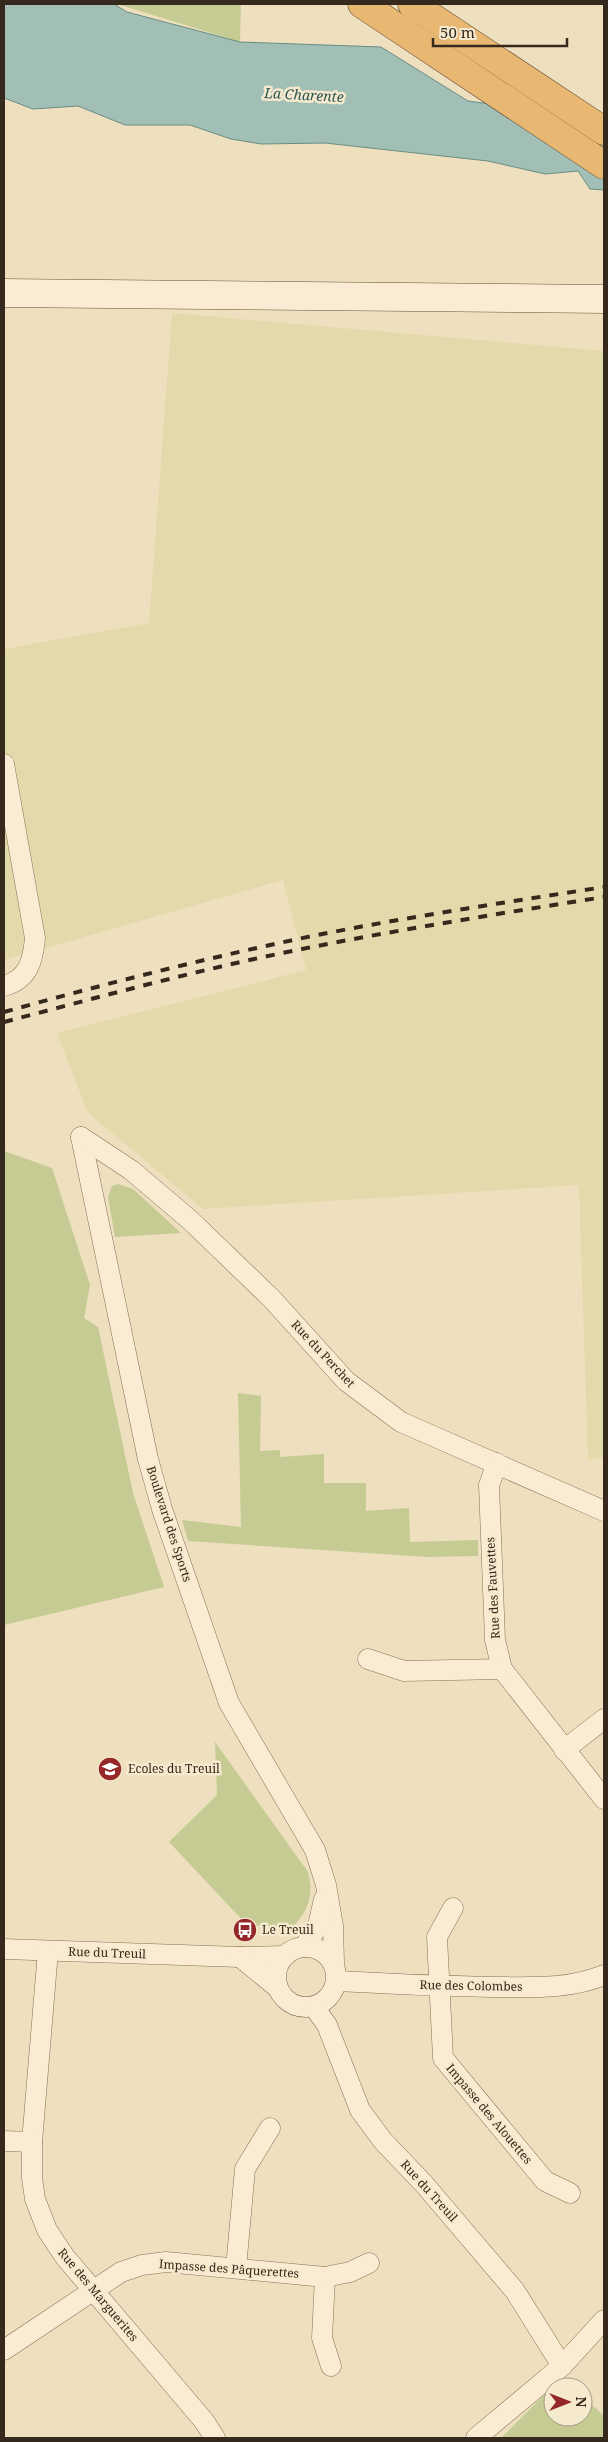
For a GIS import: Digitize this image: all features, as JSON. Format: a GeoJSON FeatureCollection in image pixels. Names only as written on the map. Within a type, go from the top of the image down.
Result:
{"type":"FeatureCollection","features":[{"type":"Feature","properties":{"kind":"highway"},"geometry":{"type":"LineString","coordinates":[[362,4],[604,165]]}},
{"type":"Feature","properties":{"kind":"highway"},"geometry":{"type":"LineString","coordinates":[[412,4],[604,132]]}},
{"type":"Feature","properties":{"kind":"main road"},"geometry":{"type":"LineString","coordinates":[[4,293],[604,299]]}},
{"type":"Feature","properties":{"kind":"street"},"geometry":{"type":"LineString","coordinates":[[4,764],[36,938],[33,961],[27,971],[12,984],[4,986]]}},
{"type":"Feature","properties":{"kind":"street","name":"Rue du Perchet"},"geometry":{"type":"LineString","coordinates":[[81,1137],[131,1170],[190,1220],[272,1299],[346,1381],[374,1404],[402,1422],[604,1511]]}},
{"type":"Feature","properties":{"kind":"street","name":"Boulevard des Sports"},"geometry":{"type":"LineString","coordinates":[[81,1137],[148,1459],[162,1509],[229,1703],[315,1850],[326,1885],[333,1926],[335,1972]]}},
{"type":"Feature","properties":{"kind":"street","name":"Rue des Fauvettes"},"geometry":{"type":"LineString","coordinates":[[497,1463],[489,1485],[495,1640],[502,1669],[604,1799]]}},
{"type":"Feature","properties":{"kind":"street"},"geometry":{"type":"LineString","coordinates":[[368,1659],[404,1671],[502,1669]]}},
{"type":"Feature","properties":{"kind":"street"},"geometry":{"type":"LineString","coordinates":[[564,1750],[604,1719]]}},
{"type":"Feature","properties":{"kind":"street","name":"Boulevard des Sports"},"geometry":{"type":"LineString","coordinates":[[304,1947],[318,1926],[326,1885]]}},
{"type":"Feature","properties":{"kind":"street","name":"Impasse des Alouettes"},"geometry":{"type":"LineString","coordinates":[[453,1908],[437,1937],[443,2058],[545,2181],[570,2192]]}},
{"type":"Feature","properties":{"kind":"street"},"geometry":{"type":"LineString","coordinates":[[304,1947],[321,1950],[335,1972],[329,1998],[314,2007],[296,2006],[282,1996],[278,1988],[276,1974],[285,1956],[295,1949],[304,1947]]}},
{"type":"Feature","properties":{"kind":"street","name":"Rue du Treuil"},"geometry":{"type":"LineString","coordinates":[[4,1949],[240,1957],[285,1956]]}},
{"type":"Feature","properties":{"kind":"street","name":"Rue des Marguerites"},"geometry":{"type":"LineString","coordinates":[[48,1951],[32,2142],[32,2178],[36,2199],[47,2230],[64,2257],[204,2421],[215,2438]]}},
{"type":"Feature","properties":{"kind":"street"},"geometry":{"type":"LineString","coordinates":[[240,1957],[278,1988]]}},
{"type":"Feature","properties":{"kind":"street","name":"Rue des Colombes"},"geometry":{"type":"LineString","coordinates":[[335,1972],[439,1986],[551,1987],[582,1983],[604,1975]]}},
{"type":"Feature","properties":{"kind":"street","name":"Rue du Treuil"},"geometry":{"type":"LineString","coordinates":[[314,2007],[327,2024],[360,2110],[383,2141],[424,2184],[515,2291],[562,2366]]}},
{"type":"Feature","properties":{"kind":"street"},"geometry":{"type":"LineString","coordinates":[[236,2268],[245,2170],[270,2128]]}},
{"type":"Feature","properties":{"kind":"street"},"geometry":{"type":"LineString","coordinates":[[4,2140],[32,2142]]}},
{"type":"Feature","properties":{"kind":"street","name":"Impasse des Pâquerettes"},"geometry":{"type":"LineString","coordinates":[[4,2350],[121,2272],[142,2265],[166,2262],[325,2277],[350,2272],[370,2263]]}},
{"type":"Feature","properties":{"kind":"street"},"geometry":{"type":"LineString","coordinates":[[325,2277],[322,2338],[331,2366]]}},
{"type":"Feature","properties":{"kind":"street"},"geometry":{"type":"LineString","coordinates":[[476,2438],[562,2366],[604,2320]]}},
{"type":"Feature","properties":{"kind":"shaded area"},"geometry":{"type":"Polygon","coordinates":[[[172,313],[604,351],[604,1457],[588,1460],[579,1185],[203,1209],[88,1113],[57,1033],[306,970],[283,880],[4,960],[4,649],[149,623],[172,313]]]}},
{"type":"Feature","properties":{"kind":"green space"},"geometry":{"type":"Polygon","coordinates":[[[117,4],[241,4],[240,42],[117,4]]]}},
{"type":"Feature","properties":{"kind":"green space"},"geometry":{"type":"Polygon","coordinates":[[[4,1151],[52,1168],[90,1285],[84,1318],[98,1327],[133,1493],[164,1587],[4,1625],[4,1151]]]}},
{"type":"Feature","properties":{"kind":"green space"},"geometry":{"type":"Polygon","coordinates":[[[118,1184],[133,1189],[181,1233],[115,1237],[108,1197],[112,1186],[118,1184]]]}},
{"type":"Feature","properties":{"kind":"green space"},"geometry":{"type":"Polygon","coordinates":[[[238,1393],[261,1396],[260,1451],[280,1450],[280,1457],[324,1454],[324,1483],[366,1483],[366,1511],[409,1508],[410,1542],[478,1540],[478,1556],[427,1557],[188,1541],[182,1520],[241,1527],[238,1393]]]}},
{"type":"Feature","properties":{"kind":"green space"},"geometry":{"type":"Polygon","coordinates":[[[215,1742],[308,1872],[310,1880],[309,1901],[303,1914],[293,1927],[247,1925],[169,1842],[217,1795],[215,1742]]]}},
{"type":"Feature","properties":{"kind":"green space"},"geometry":{"type":"Polygon","coordinates":[[[543,2396],[543,2427],[593,2427],[593,2406],[604,2416],[604,2438],[501,2438],[543,2396]]]}},
{"type":"Feature","properties":{"kind":"water","name":"La Charente"},"geometry":{"type":"Polygon","coordinates":[[[4,4],[114,4],[127,12],[240,42],[381,47],[468,101],[604,119],[604,190],[590,189],[578,171],[545,174],[488,161],[325,143],[261,144],[231,139],[190,125],[125,125],[78,106],[33,109],[4,98],[4,4]]]}},
{"type":"Feature","properties":{"kind":"railway"},"geometry":{"type":"LineString","coordinates":[[4,1012],[150,973],[336,931],[604,887]]}},
{"type":"Feature","properties":{"kind":"railway"},"geometry":{"type":"LineString","coordinates":[[4,1022],[152,983],[264,957],[415,928],[604,897]]}},
{"type":"Feature","properties":{"kind":"place","name":"Ecoles du Treuil"},"geometry":{"type":"Point","coordinates":[110,1769]}},
{"type":"Feature","properties":{"kind":"place","name":"Le Treuil"},"geometry":{"type":"Point","coordinates":[245,1930]}}]}
